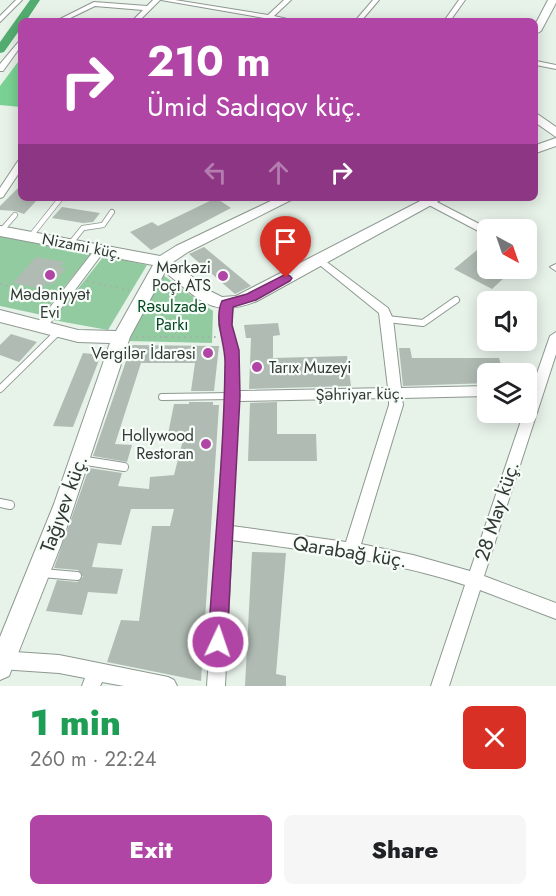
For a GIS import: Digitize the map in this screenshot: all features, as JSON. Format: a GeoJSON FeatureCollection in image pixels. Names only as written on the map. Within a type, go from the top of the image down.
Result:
{"type":"FeatureCollection","features":[{"type":"Feature","properties":{"kind":"main road"},"geometry":{"type":"LineString","coordinates":[[538,27],[553,0]]}},
{"type":"Feature","properties":{"kind":"main road"},"geometry":{"type":"LineString","coordinates":[[538,119],[556,133]]}},
{"type":"Feature","properties":{"kind":"main road"},"geometry":{"type":"LineString","coordinates":[[538,148],[556,142]]}},
{"type":"Feature","properties":{"kind":"main road"},"geometry":{"type":"LineString","coordinates":[[282,201],[183,249],[163,262],[212,301],[227,304],[252,297],[432,201]]}},
{"type":"Feature","properties":{"kind":"main road","name":"Nizami küç."},"geometry":{"type":"LineString","coordinates":[[0,231],[163,262]]}},
{"type":"Feature","properties":{"kind":"main road","name":"Tağıyev küç."},"geometry":{"type":"LineString","coordinates":[[1,663],[39,573],[121,337],[163,262]]}},
{"type":"Feature","properties":{"kind":"main road"},"geometry":{"type":"LineString","coordinates":[[0,316],[94,337],[121,337]]}},
{"type":"Feature","properties":{"kind":"street"},"geometry":{"type":"LineString","coordinates":[[1,16],[19,0]]}},
{"type":"Feature","properties":{"kind":"street"},"geometry":{"type":"LineString","coordinates":[[138,18],[157,0]]}},
{"type":"Feature","properties":{"kind":"street"},"geometry":{"type":"LineString","coordinates":[[164,0],[262,18]]}},
{"type":"Feature","properties":{"kind":"street"},"geometry":{"type":"LineString","coordinates":[[268,18],[288,0]]}},
{"type":"Feature","properties":{"kind":"street"},"geometry":{"type":"LineString","coordinates":[[361,18],[376,0]]}},
{"type":"Feature","properties":{"kind":"street"},"geometry":{"type":"LineString","coordinates":[[449,18],[462,0]]}},
{"type":"Feature","properties":{"kind":"street"},"geometry":{"type":"LineString","coordinates":[[64,18],[94,4],[146,8]]}},
{"type":"Feature","properties":{"kind":"street"},"geometry":{"type":"LineString","coordinates":[[0,69],[18,45]]}},
{"type":"Feature","properties":{"kind":"street"},"geometry":{"type":"LineString","coordinates":[[538,63],[556,67]]}},
{"type":"Feature","properties":{"kind":"street"},"geometry":{"type":"LineString","coordinates":[[2,190],[18,167]]}},
{"type":"Feature","properties":{"kind":"street"},"geometry":{"type":"LineString","coordinates":[[436,201],[477,225]]}},
{"type":"Feature","properties":{"kind":"street"},"geometry":{"type":"LineString","coordinates":[[50,329],[100,250]]}},
{"type":"Feature","properties":{"kind":"street"},"geometry":{"type":"LineString","coordinates":[[320,260],[384,310],[396,393],[393,421],[351,550]]}},
{"type":"Feature","properties":{"kind":"street"},"geometry":{"type":"LineString","coordinates":[[216,686],[232,396],[232,350],[225,317],[227,304]]}},
{"type":"Feature","properties":{"kind":"street","name":"28 May küç."},"geometry":{"type":"LineString","coordinates":[[537,379],[556,336]]}},
{"type":"Feature","properties":{"kind":"street","name":"Şəhriyar küç."},"geometry":{"type":"LineString","coordinates":[[232,396],[477,391]]}},
{"type":"Feature","properties":{"kind":"street","name":"28 May küç."},"geometry":{"type":"LineString","coordinates":[[440,686],[522,423]]}},
{"type":"Feature","properties":{"kind":"street","name":"Qarabağ küç."},"geometry":{"type":"LineString","coordinates":[[223,532],[411,561],[474,580],[556,611]]}},
{"type":"Feature","properties":{"kind":"street"},"geometry":{"type":"LineString","coordinates":[[1,663],[59,664],[95,679],[168,686]]}},
{"type":"Feature","properties":{"kind":"lane"},"geometry":{"type":"LineString","coordinates":[[30,237],[59,201]]}},
{"type":"Feature","properties":{"kind":"lane"},"geometry":{"type":"LineString","coordinates":[[70,244],[83,228],[103,225],[112,212]]}},
{"type":"Feature","properties":{"kind":"lane"},"geometry":{"type":"LineString","coordinates":[[0,231],[15,215]]}},
{"type":"Feature","properties":{"kind":"lane"},"geometry":{"type":"LineString","coordinates":[[387,319],[423,323],[456,300]]}},
{"type":"Feature","properties":{"kind":"lane"},"geometry":{"type":"LineString","coordinates":[[0,388],[50,329]]}},
{"type":"Feature","properties":{"kind":"lane"},"geometry":{"type":"LineString","coordinates":[[162,397],[232,396]]}},
{"type":"Feature","properties":{"kind":"lane"},"geometry":{"type":"LineString","coordinates":[[80,460],[124,467]]}},
{"type":"Feature","properties":{"kind":"lane"},"geometry":{"type":"LineString","coordinates":[[0,503],[10,505]]}},
{"type":"Feature","properties":{"kind":"lane"},"geometry":{"type":"LineString","coordinates":[[39,573],[77,576]]}},
{"type":"Feature","properties":{"kind":"path"},"geometry":{"type":"LineString","coordinates":[[84,280],[132,291]]}},
{"type":"Feature","properties":{"kind":"path"},"geometry":{"type":"LineString","coordinates":[[0,284],[52,296]]}},
{"type":"Feature","properties":{"kind":"path"},"geometry":{"type":"LineString","coordinates":[[165,338],[176,297],[182,288]]}},
{"type":"Feature","properties":{"kind":"path"},"geometry":{"type":"LineString","coordinates":[[121,337],[229,336]]}},
{"type":"Feature","properties":{"kind":"green space"},"geometry":{"type":"Polygon","coordinates":[[[18,62],[18,107],[0,105],[0,86],[18,62]]]}},
{"type":"Feature","properties":{"kind":"green space"},"geometry":{"type":"Polygon","coordinates":[[[0,235],[92,252],[42,315],[0,306],[0,235]]]}},
{"type":"Feature","properties":{"kind":"green space"},"geometry":{"type":"Polygon","coordinates":[[[104,256],[147,265],[108,330],[53,320],[104,256]]]}},
{"type":"Feature","properties":{"kind":"green space","name":"Rəsulzadə Parkı"},"geometry":{"type":"Polygon","coordinates":[[[163,275],[213,311],[212,343],[127,341],[163,275]]]}},
{"type":"Feature","properties":{"kind":"building"},"geometry":{"type":"Polygon","coordinates":[[[18,188],[18,201],[36,201],[24,214],[0,210],[0,206],[18,188]]]}},
{"type":"Feature","properties":{"kind":"building"},"geometry":{"type":"Polygon","coordinates":[[[210,201],[220,201],[231,208],[151,250],[130,232],[152,222],[158,226],[210,201]]]}},
{"type":"Feature","properties":{"kind":"building"},"geometry":{"type":"Polygon","coordinates":[[[62,207],[100,213],[93,222],[83,223],[52,218],[62,207]]]}},
{"type":"Feature","properties":{"kind":"building"},"geometry":{"type":"Polygon","coordinates":[[[204,247],[251,286],[235,294],[189,254],[204,247]]]}},
{"type":"Feature","properties":{"kind":"building"},"geometry":{"type":"Polygon","coordinates":[[[477,250],[477,279],[503,279],[492,289],[454,269],[477,250]]]}},
{"type":"Feature","properties":{"kind":"building"},"geometry":{"type":"Polygon","coordinates":[[[36,257],[64,262],[60,267],[66,268],[52,285],[47,283],[42,289],[13,283],[36,257]]]}},
{"type":"Feature","properties":{"kind":"building"},"geometry":{"type":"Polygon","coordinates":[[[278,323],[280,335],[273,336],[273,358],[347,356],[351,386],[249,389],[251,338],[246,338],[244,325],[278,323]]]}},
{"type":"Feature","properties":{"kind":"building"},"geometry":{"type":"Polygon","coordinates":[[[11,334],[37,342],[19,362],[0,355],[0,345],[11,334]]]}},
{"type":"Feature","properties":{"kind":"building"},"geometry":{"type":"Polygon","coordinates":[[[130,345],[219,346],[214,391],[191,391],[195,363],[141,363],[115,444],[132,445],[127,462],[93,456],[130,345]]]}},
{"type":"Feature","properties":{"kind":"building"},"geometry":{"type":"Polygon","coordinates":[[[399,348],[410,348],[412,358],[499,358],[501,363],[477,363],[477,383],[403,386],[399,348]]]}},
{"type":"Feature","properties":{"kind":"building"},"geometry":{"type":"Polygon","coordinates":[[[83,353],[101,355],[73,427],[53,426],[83,353]]]}},
{"type":"Feature","properties":{"kind":"building"},"geometry":{"type":"Polygon","coordinates":[[[189,402],[213,402],[213,405],[219,405],[201,681],[107,662],[121,620],[139,621],[152,526],[170,526],[174,509],[131,509],[121,545],[98,543],[92,567],[123,569],[117,594],[88,592],[82,615],[46,611],[57,580],[77,582],[83,577],[78,570],[54,568],[89,468],[122,473],[118,486],[149,489],[150,477],[174,475],[184,436],[168,434],[174,404],[189,404],[189,402]]]}},
{"type":"Feature","properties":{"kind":"building"},"geometry":{"type":"Polygon","coordinates":[[[277,402],[277,434],[316,434],[317,461],[248,461],[250,403],[277,402]]]}},
{"type":"Feature","properties":{"kind":"building"},"geometry":{"type":"Polygon","coordinates":[[[252,552],[286,553],[276,674],[286,676],[286,686],[245,686],[252,552]]]}},
{"type":"Feature","properties":{"kind":"waterway"},"geometry":{"type":"LineString","coordinates":[[22,18],[35,0]]}},
{"type":"Feature","properties":{"kind":"waterway"},"geometry":{"type":"LineString","coordinates":[[0,50],[18,24]]}},
{"type":"Feature","properties":{"kind":"place","name":"Mədəniyyət Evi"},"geometry":{"type":"Point","coordinates":[50,275]}},
{"type":"Feature","properties":{"kind":"place","name":"Mərkəzi Poçt ATS"},"geometry":{"type":"Point","coordinates":[223,276]}},
{"type":"Feature","properties":{"kind":"place","name":"Vergilər İdarəsi"},"geometry":{"type":"Point","coordinates":[208,353]}},
{"type":"Feature","properties":{"kind":"place","name":"Tarıx Muzeyi"},"geometry":{"type":"Point","coordinates":[257,367]}},
{"type":"Feature","properties":{"kind":"place","name":"Hollywood Restoran"},"geometry":{"type":"Point","coordinates":[206,444]}},
{"type":"Feature","properties":{"kind":"route"},"geometry":{"type":"LineString","coordinates":[[218,642],[232,396],[232,350],[225,325],[227,304],[252,297],[286,278]]}}]}
